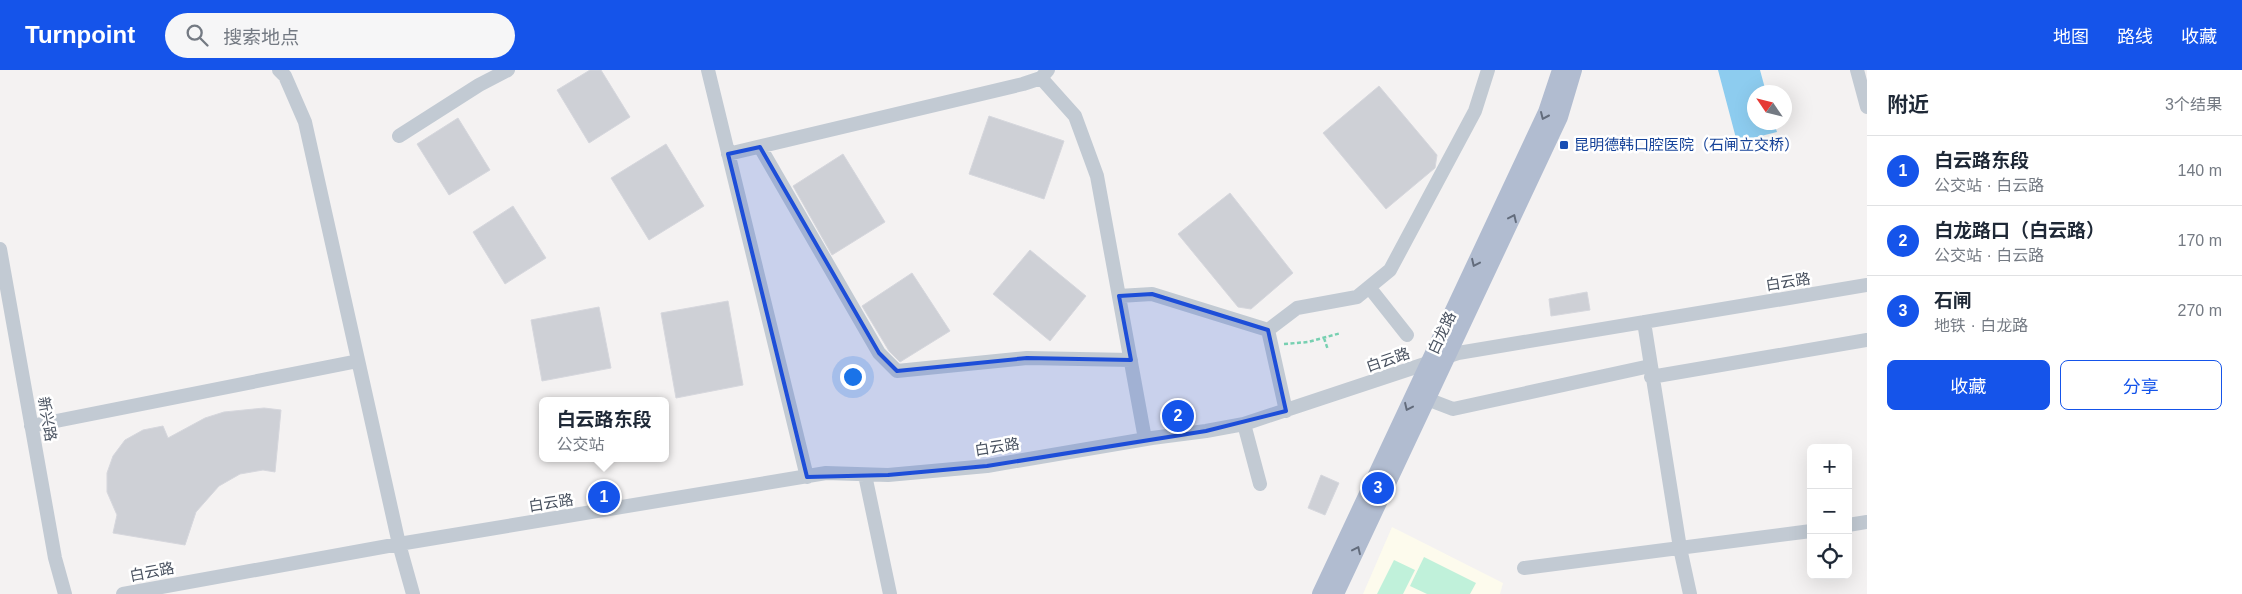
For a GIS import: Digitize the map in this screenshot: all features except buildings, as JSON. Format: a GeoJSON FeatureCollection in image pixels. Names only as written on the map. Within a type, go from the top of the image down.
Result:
{"type":"FeatureCollection","features":[{"type":"Feature","properties":{"kind":"main road","name":"白龙路"},"geometry":{"type":"LineString","coordinates":[[1336,594],[1560,117],[1562,70]]}},
{"type":"Feature","properties":{"kind":"main road","name":"白龙路"},"geometry":{"type":"LineString","coordinates":[[1320,594],[1546,112],[1562,70]]}},
{"type":"Feature","properties":{"kind":"street"},"geometry":{"type":"LineString","coordinates":[[279,70],[285,76],[305,122],[399,544],[413,594]]}},
{"type":"Feature","properties":{"kind":"street"},"geometry":{"type":"LineString","coordinates":[[399,136],[479,85],[508,70]]}},
{"type":"Feature","properties":{"kind":"street"},"geometry":{"type":"LineString","coordinates":[[708,70],[808,476]]}},
{"type":"Feature","properties":{"kind":"street"},"geometry":{"type":"LineString","coordinates":[[1268,330],[1297,308],[1357,296],[1390,270],[1475,111],[1488,70]]}},
{"type":"Feature","properties":{"kind":"street"},"geometry":{"type":"LineString","coordinates":[[1857,70],[1867,107]]}},
{"type":"Feature","properties":{"kind":"street"},"geometry":{"type":"LineString","coordinates":[[728,154],[1044,74],[1075,116],[1097,176],[1145,439]]}},
{"type":"Feature","properties":{"kind":"street"},"geometry":{"type":"LineString","coordinates":[[760,147],[879,353],[897,372],[1027,358],[1131,360]]}},
{"type":"Feature","properties":{"kind":"street","name":"新兴路"},"geometry":{"type":"LineString","coordinates":[[0,249],[6,313],[31,426],[55,558],[65,594]]}},
{"type":"Feature","properties":{"kind":"street","name":"白云路"},"geometry":{"type":"LineString","coordinates":[[123,594],[399,544],[826,473],[888,475],[987,466],[1244,424],[1429,362],[1485,348],[1867,285]]}},
{"type":"Feature","properties":{"kind":"street"},"geometry":{"type":"LineString","coordinates":[[1369,287],[1406,335]]}},
{"type":"Feature","properties":{"kind":"street"},"geometry":{"type":"LineString","coordinates":[[1119,296],[1152,294],[1268,330]]}},
{"type":"Feature","properties":{"kind":"street"},"geometry":{"type":"LineString","coordinates":[[1644,322],[1680,548],[1690,594]]}},
{"type":"Feature","properties":{"kind":"street"},"geometry":{"type":"LineString","coordinates":[[1268,330],[1286,411]]}},
{"type":"Feature","properties":{"kind":"street"},"geometry":{"type":"LineString","coordinates":[[1427,399],[1453,409],[1651,372],[1867,340]]}},
{"type":"Feature","properties":{"kind":"street"},"geometry":{"type":"LineString","coordinates":[[31,426],[358,361]]}},
{"type":"Feature","properties":{"kind":"street"},"geometry":{"type":"LineString","coordinates":[[1244,424],[1260,484]]}},
{"type":"Feature","properties":{"kind":"street"},"geometry":{"type":"LineString","coordinates":[[866,475],[890,594]]}},
{"type":"Feature","properties":{"kind":"street"},"geometry":{"type":"LineString","coordinates":[[1852,524],[1867,522]]}},
{"type":"Feature","properties":{"kind":"street"},"geometry":{"type":"LineString","coordinates":[[1524,568],[1807,532]]}},
{"type":"Feature","properties":{"kind":"path"},"geometry":{"type":"LineString","coordinates":[[1271,345],[1324,338],[1341,333]]}},
{"type":"Feature","properties":{"kind":"path"},"geometry":{"type":"LineString","coordinates":[[1324,338],[1328,350]]}},
{"type":"Feature","properties":{"kind":"highlighted area"},"geometry":{"type":"Polygon","coordinates":[[[760,147],[879,353],[897,371],[1027,358],[1131,360],[1119,296],[1152,294],[1268,330],[1286,411],[1206,431],[987,466],[888,475],[807,477],[728,154],[760,147]]]}},
{"type":"Feature","properties":{"kind":"shaded area"},"geometry":{"type":"Polygon","coordinates":[[[1392,527],[1503,583],[1500,594],[1363,594],[1392,527]]]}},
{"type":"Feature","properties":{"kind":"green space"},"geometry":{"type":"Polygon","coordinates":[[[1424,557],[1476,583],[1470,594],[1427,594],[1410,586],[1424,557]]]}},
{"type":"Feature","properties":{"kind":"green space"},"geometry":{"type":"Polygon","coordinates":[[[1394,560],[1415,570],[1403,594],[1377,594],[1394,560]]]}},
{"type":"Feature","properties":{"kind":"water"},"geometry":{"type":"Polygon","coordinates":[[[1718,70],[1760,70],[1764,85],[1747,85],[1747,130],[1776,130],[1777,132],[1737,142],[1718,70]]]}},
{"type":"Feature","properties":{"kind":"place","name":"昆明德韩口腔医院（石闸立交桥）"},"geometry":{"type":"Point","coordinates":[1564,145]}},
{"type":"Feature","properties":{"kind":"place","name":"白龙路口（白云路）"},"geometry":{"type":"Point","coordinates":[1178,416]}},
{"type":"Feature","properties":{"kind":"place","name":"石闸"},"geometry":{"type":"Point","coordinates":[1378,488]}},
{"type":"Feature","properties":{"kind":"place","name":"白云路东段"},"geometry":{"type":"Point","coordinates":[604,497]}}]}
